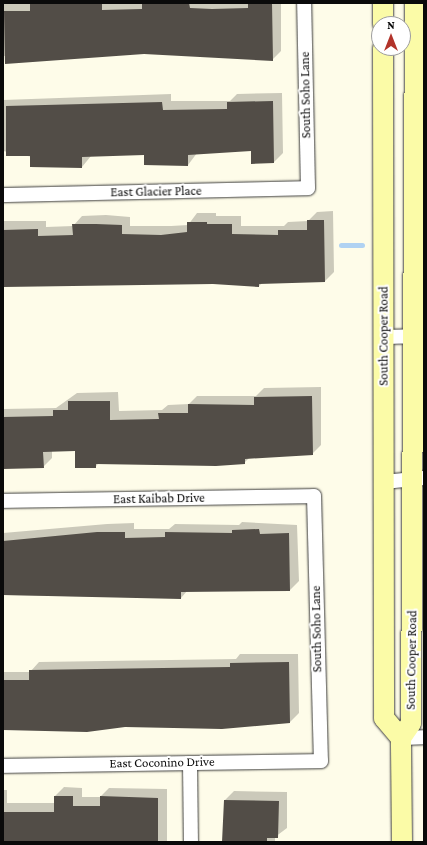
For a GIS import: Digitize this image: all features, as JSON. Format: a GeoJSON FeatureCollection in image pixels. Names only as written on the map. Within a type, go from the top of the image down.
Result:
{"type":"FeatureCollection","features":[{"type":"Feature","properties":{"kind":"main road"},"geometry":{"type":"LineString","coordinates":[[382,3],[383,16]]}},
{"type":"Feature","properties":{"kind":"main road","name":"South Cooper Road"},"geometry":{"type":"LineString","coordinates":[[383,56],[384,718],[401,738],[411,723],[421,481],[414,3]]}},
{"type":"Feature","properties":{"kind":"main road"},"geometry":{"type":"LineString","coordinates":[[401,738],[402,842]]}},
{"type":"Feature","properties":{"kind":"street","name":"South Soho Lane"},"geometry":{"type":"LineString","coordinates":[[304,3],[308,188]]}},
{"type":"Feature","properties":{"kind":"street","name":"East Glacier Place"},"geometry":{"type":"LineString","coordinates":[[3,195],[308,188]]}},
{"type":"Feature","properties":{"kind":"street"},"geometry":{"type":"LineString","coordinates":[[384,337],[419,336]]}},
{"type":"Feature","properties":{"kind":"street"},"geometry":{"type":"LineString","coordinates":[[384,482],[421,481]]}},
{"type":"Feature","properties":{"kind":"street","name":"South Soho Lane"},"geometry":{"type":"LineString","coordinates":[[314,496],[321,761]]}},
{"type":"Feature","properties":{"kind":"street","name":"East Kaibab Drive"},"geometry":{"type":"LineString","coordinates":[[3,501],[314,496]]}},
{"type":"Feature","properties":{"kind":"street"},"geometry":{"type":"LineString","coordinates":[[401,738],[424,737]]}},
{"type":"Feature","properties":{"kind":"street","name":"East Coconino Drive"},"geometry":{"type":"LineString","coordinates":[[3,766],[321,761]]}},
{"type":"Feature","properties":{"kind":"street"},"geometry":{"type":"LineString","coordinates":[[190,763],[191,842]]}},
{"type":"Feature","properties":{"kind":"building"},"geometry":{"type":"Polygon","coordinates":[[[102,3],[102,10],[142,9],[142,3],[189,3],[190,8],[212,9],[248,8],[248,3],[272,3],[273,61],[144,54],[5,64],[4,11],[30,11],[30,4],[102,3]]]}},
{"type":"Feature","properties":{"kind":"building"},"geometry":{"type":"Polygon","coordinates":[[[273,101],[274,163],[251,164],[251,151],[188,155],[188,166],[144,165],[144,155],[82,157],[82,168],[30,167],[30,156],[6,156],[6,106],[162,102],[163,110],[227,109],[227,102],[273,101]]]}},
{"type":"Feature","properties":{"kind":"building"},"geometry":{"type":"Polygon","coordinates":[[[307,220],[324,220],[325,282],[259,284],[259,287],[213,284],[3,287],[3,230],[38,229],[38,236],[73,235],[72,224],[96,224],[122,225],[122,234],[161,235],[187,232],[187,222],[207,222],[207,224],[232,224],[232,234],[278,235],[278,230],[307,230],[307,220]]]}},
{"type":"Feature","properties":{"kind":"building"},"geometry":{"type":"Polygon","coordinates":[[[312,396],[313,455],[245,459],[245,464],[216,466],[96,464],[96,468],[75,468],[75,451],[43,452],[44,468],[3,469],[3,417],[53,416],[53,410],[68,410],[68,401],[110,401],[110,420],[159,419],[158,413],[188,413],[188,404],[254,405],[254,397],[312,396]]]}},
{"type":"Feature","properties":{"kind":"building"},"geometry":{"type":"Polygon","coordinates":[[[259,529],[260,534],[289,533],[290,591],[181,592],[181,599],[3,595],[3,541],[97,532],[125,532],[125,538],[165,537],[165,532],[232,533],[232,530],[259,529]]]}},
{"type":"Feature","properties":{"kind":"building"},"geometry":{"type":"Polygon","coordinates":[[[289,662],[290,723],[222,729],[125,727],[87,732],[3,730],[3,680],[29,680],[29,670],[230,667],[230,663],[289,662]]]}},
{"type":"Feature","properties":{"kind":"building"},"geometry":{"type":"Polygon","coordinates":[[[54,796],[73,796],[73,806],[100,806],[100,796],[158,798],[158,842],[3,842],[3,812],[54,812],[54,796]]]}},
{"type":"Feature","properties":{"kind":"building"},"geometry":{"type":"Polygon","coordinates":[[[224,800],[279,801],[278,838],[267,838],[267,842],[222,842],[224,800]]]}},
{"type":"Feature","properties":{"kind":"waterway"},"geometry":{"type":"LineString","coordinates":[[341,245],[362,245]]}}]}
